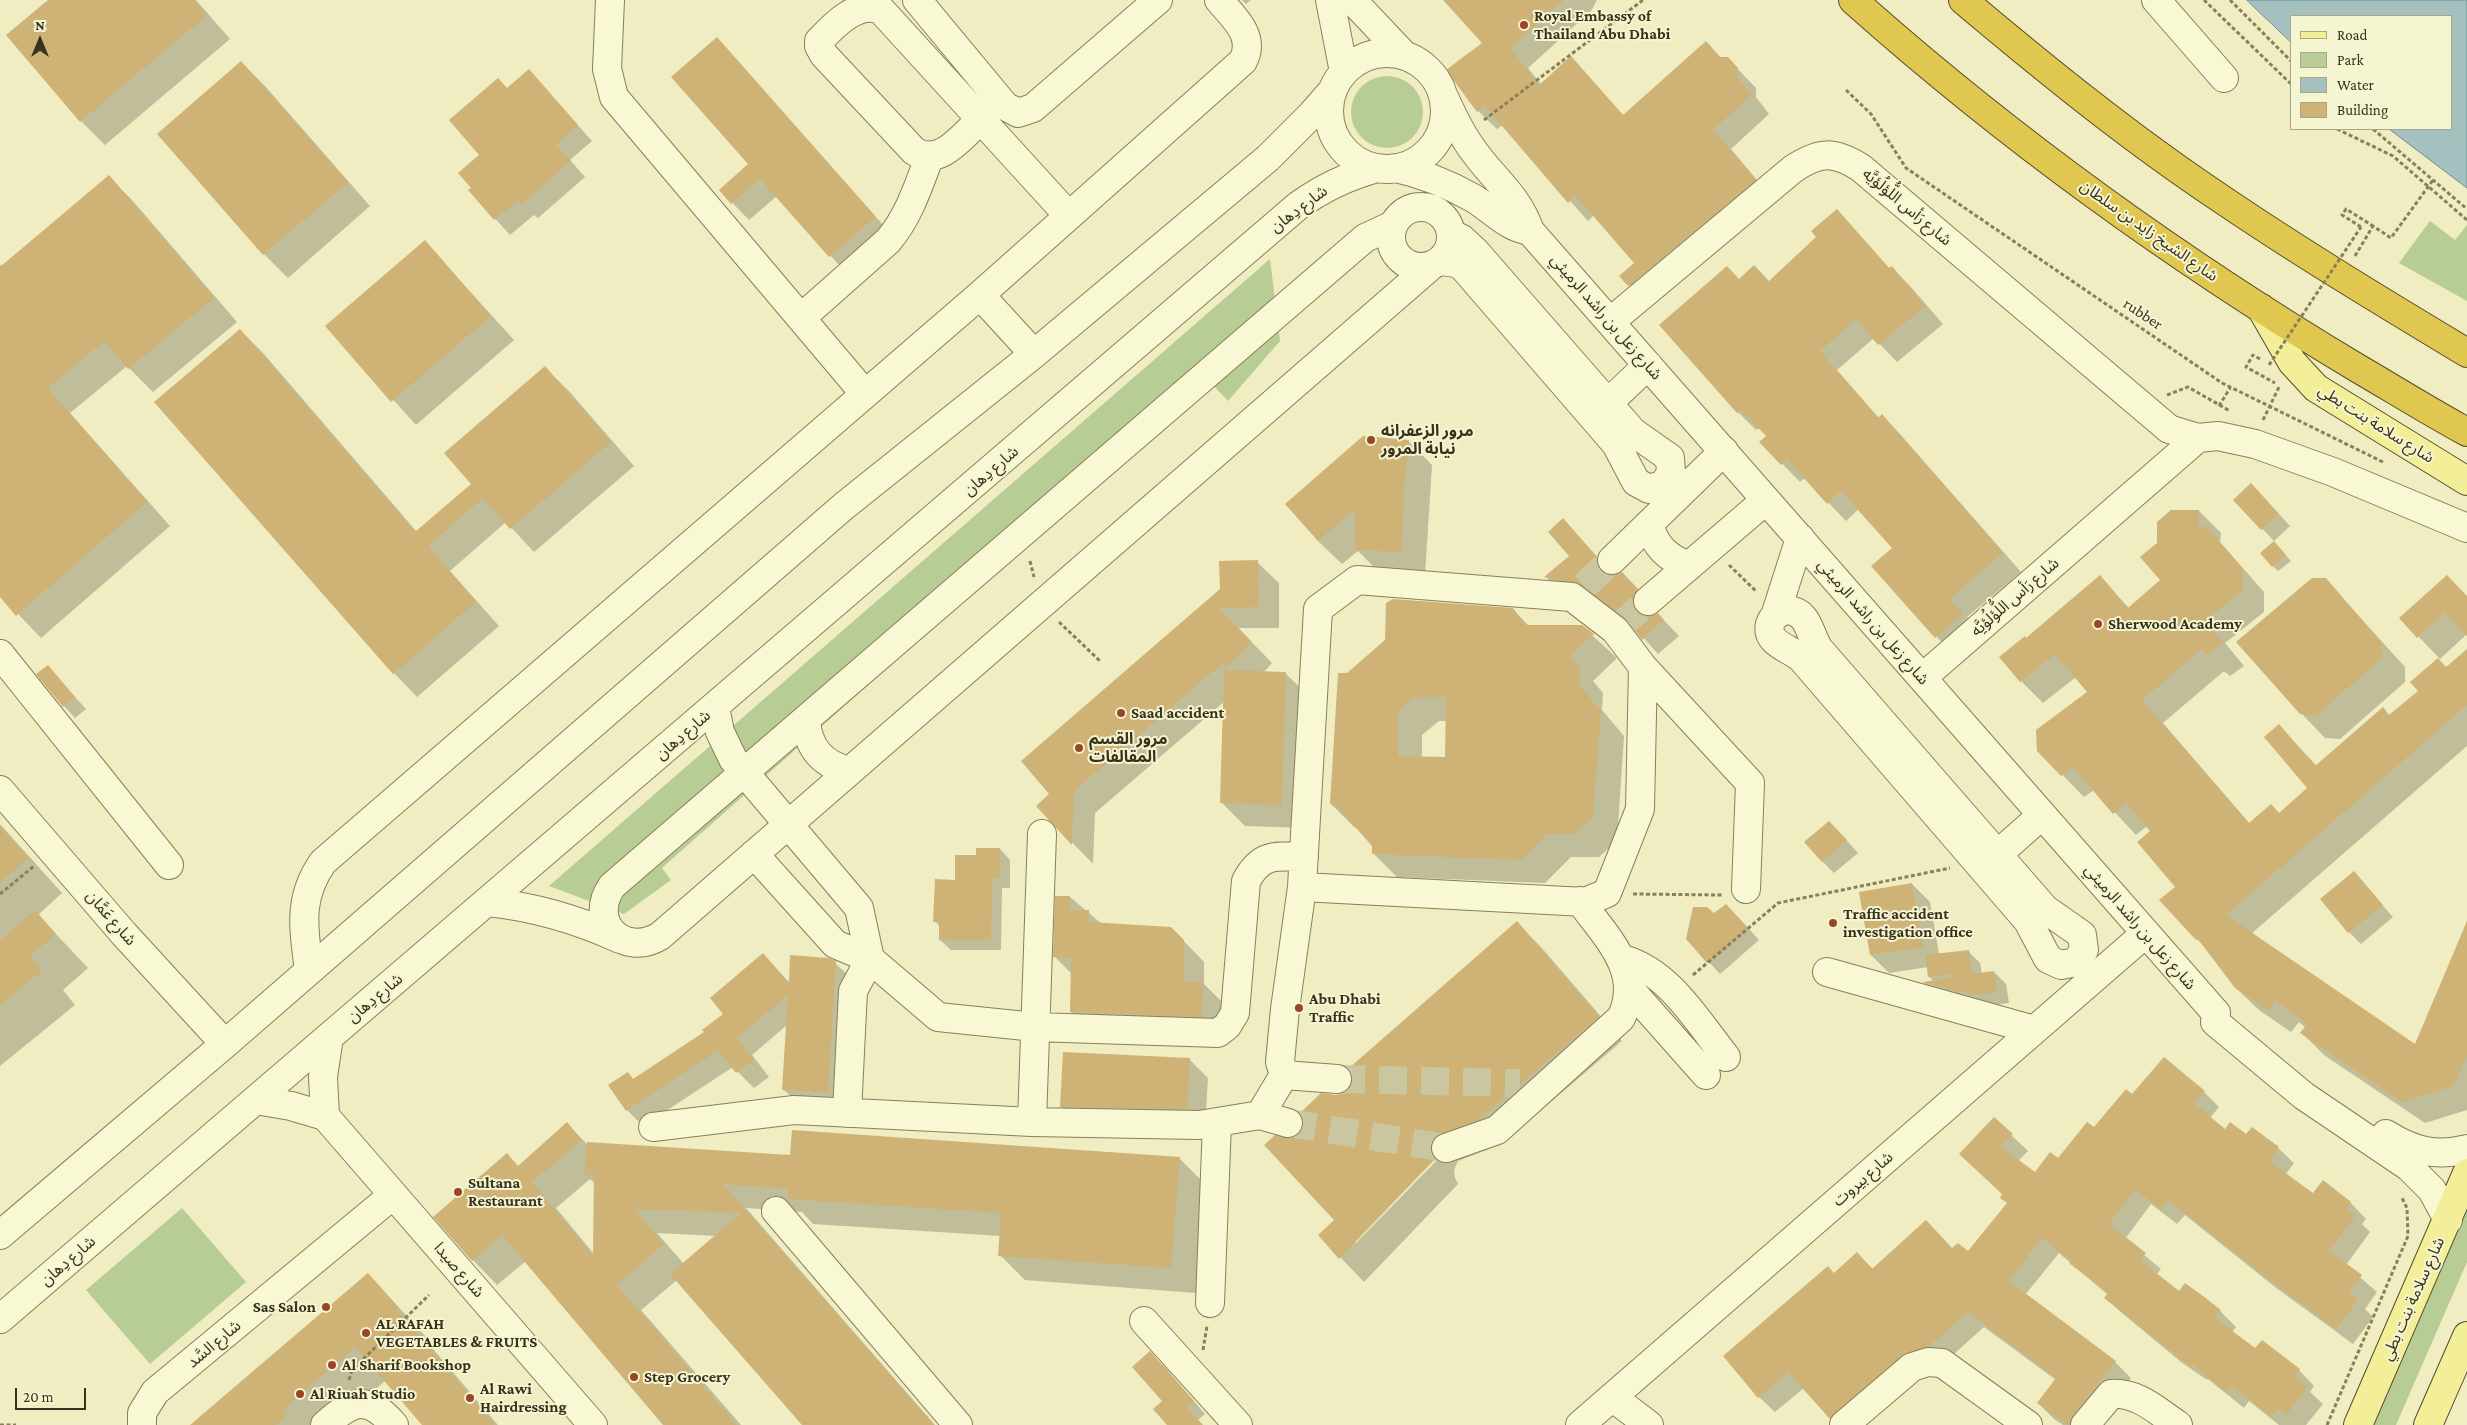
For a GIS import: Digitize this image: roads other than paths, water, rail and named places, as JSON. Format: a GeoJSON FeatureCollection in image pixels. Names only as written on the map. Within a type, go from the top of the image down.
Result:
{"type":"FeatureCollection","features":[{"type":"Feature","properties":{"kind":"highway","name":"شارع الشيخ زايد بن سلطان"},"geometry":{"type":"LineString","coordinates":[[1853,0],[1943,77],[2099,197],[2261,308],[2467,432]]}},
{"type":"Feature","properties":{"kind":"highway"},"geometry":{"type":"LineString","coordinates":[[1963,0],[2020,48],[2219,198],[2341,278],[2467,352]]}},
{"type":"Feature","properties":{"kind":"main road","name":"شارع سلامة بنت بطي"},"geometry":{"type":"LineString","coordinates":[[2261,308],[2292,362],[2316,388],[2467,481]]}},
{"type":"Feature","properties":{"kind":"main road","name":"شارع سلامة بنت بطي"},"geometry":{"type":"LineString","coordinates":[[2358,1425],[2467,1174]]}},
{"type":"Feature","properties":{"kind":"main road"},"geometry":{"type":"LineString","coordinates":[[2428,1425],[2467,1336]]}},
{"type":"Feature","properties":{"kind":"street"},"geometry":{"type":"LineString","coordinates":[[610,0],[611,21],[607,68],[614,96],[865,394]]}},
{"type":"Feature","properties":{"kind":"street"},"geometry":{"type":"LineString","coordinates":[[916,0],[1005,106],[1018,114],[1033,108],[1158,0]]}},
{"type":"Feature","properties":{"kind":"street"},"geometry":{"type":"LineString","coordinates":[[309,971],[303,916],[304,902],[314,874],[323,862],[980,295],[1243,61],[1248,52],[1248,39],[1242,26],[1219,0]]}},
{"type":"Feature","properties":{"kind":"street"},"geometry":{"type":"LineString","coordinates":[[1330,0],[1339,81],[1329,110],[1332,130],[1342,147],[1358,160],[1430,177],[1456,188],[1502,221],[1521,230],[1530,231]]}},
{"type":"Feature","properties":{"kind":"street"},"geometry":{"type":"LineString","coordinates":[[1352,0],[1404,56]]}},
{"type":"Feature","properties":{"kind":"street"},"geometry":{"type":"LineString","coordinates":[[2156,0],[2224,78]]}},
{"type":"Feature","properties":{"kind":"street"},"geometry":{"type":"LineString","coordinates":[[929,158],[914,150],[821,50],[819,41],[854,8],[868,4],[882,10],[1069,216]]}},
{"type":"Feature","properties":{"kind":"street"},"geometry":{"type":"LineString","coordinates":[[0,1235],[226,1044],[844,506],[1034,354],[1268,158],[1312,114],[1357,61],[1372,55],[1388,53],[1404,56],[1419,62],[1430,72],[1439,84],[1445,99],[1445,118],[1440,136],[1430,151],[1414,162],[1386,168]]}},
{"type":"Feature","properties":{"kind":"street","name":"شارع زعل بن راشد الرميثي"},"geometry":{"type":"LineString","coordinates":[[1445,99],[1464,136],[1487,168],[1513,197],[1530,231],[2216,1013],[2215,1022],[2260,1062],[2315,1104],[2405,1164],[2422,1178],[2441,1204],[2448,1220]]}},
{"type":"Feature","properties":{"kind":"street"},"geometry":{"type":"LineString","coordinates":[[801,318],[888,241],[906,218],[929,158],[945,152],[981,119]]}},
{"type":"Feature","properties":{"kind":"street","name":"شارع رَأس اللُّؤلُؤيَّه"},"geometry":{"type":"LineString","coordinates":[[1610,322],[1793,169],[1809,158],[1828,154],[1844,157],[1860,168],[2169,429],[2198,438],[2218,436],[2255,444],[2333,472],[2467,528]]}},
{"type":"Feature","properties":{"kind":"street","name":"شارع دِهان"},"geometry":{"type":"LineString","coordinates":[[0,1319],[1300,205],[1328,186],[1351,175],[1386,168]]}},
{"type":"Feature","properties":{"kind":"street"},"geometry":{"type":"LineString","coordinates":[[488,902],[542,910],[569,918],[620,939],[641,944],[660,936],[1436,264],[1451,244],[1452,234],[1449,223],[1441,214],[1431,208],[1420,206],[1408,209],[1399,216],[1390,236],[1392,248],[1398,258],[1408,265],[1419,268],[1436,264],[1456,263],[1463,267],[1616,444],[1636,482],[1649,488],[1663,485],[1671,473],[1670,458],[1633,432],[1475,251],[1462,239],[1452,234]]}},
{"type":"Feature","properties":{"kind":"street"},"geometry":{"type":"LineString","coordinates":[[620,939],[606,924],[604,914],[604,904],[612,886],[1365,238],[1393,226]]}},
{"type":"Feature","properties":{"kind":"street"},"geometry":{"type":"LineString","coordinates":[[980,295],[1034,354]]}},
{"type":"Feature","properties":{"kind":"street"},"geometry":{"type":"LineString","coordinates":[[1608,403],[1648,365]]}},
{"type":"Feature","properties":{"kind":"street","name":"شارع رَأس اللُّؤلُؤيَّه"},"geometry":{"type":"LineString","coordinates":[[1922,678],[2198,438]]}},
{"type":"Feature","properties":{"kind":"street"},"geometry":{"type":"LineString","coordinates":[[1612,560],[1724,452]]}},
{"type":"Feature","properties":{"kind":"street"},"geometry":{"type":"LineString","coordinates":[[1648,601],[1766,500]]}},
{"type":"Feature","properties":{"kind":"street"},"geometry":{"type":"LineString","coordinates":[[1649,524],[1655,541],[1667,556],[1689,566]]}},
{"type":"Feature","properties":{"kind":"street"},"geometry":{"type":"LineString","coordinates":[[1800,538],[1776,613],[1787,610],[1801,613],[1806,619],[1809,631],[1819,649],[1987,859],[2042,815]]}},
{"type":"Feature","properties":{"kind":"street"},"geometry":{"type":"LineString","coordinates":[[1260,1115],[1284,1075],[1280,1062],[1285,1009],[1302,887],[1318,609],[1357,580],[1578,591],[1617,628],[1643,667],[1750,783],[1746,889]]}},
{"type":"Feature","properties":{"kind":"street"},"geometry":{"type":"LineString","coordinates":[[0,654],[169,865]]}},
{"type":"Feature","properties":{"kind":"street"},"geometry":{"type":"LineString","coordinates":[[1302,887],[1580,901],[1595,900],[1608,893],[1640,809],[1643,667]]}},
{"type":"Feature","properties":{"kind":"street"},"geometry":{"type":"LineString","coordinates":[[715,707],[725,744],[744,772],[859,908],[870,959],[853,991],[847,1113]]}},
{"type":"Feature","properties":{"kind":"street"},"geometry":{"type":"LineString","coordinates":[[806,720],[811,744],[818,754],[837,768],[849,771]]}},
{"type":"Feature","properties":{"kind":"street","name":"شارع عَمَّان"},"geometry":{"type":"LineString","coordinates":[[0,790],[124,934],[226,1044]]}},
{"type":"Feature","properties":{"kind":"street"},"geometry":{"type":"LineString","coordinates":[[1032,1122],[1042,834]]}},
{"type":"Feature","properties":{"kind":"street"},"geometry":{"type":"LineString","coordinates":[[754,854],[835,944],[870,959],[938,1017],[1035,1027],[1218,1033],[1227,1026],[1234,1013],[1246,880],[1254,865],[1275,856],[1304,857]]}},
{"type":"Feature","properties":{"kind":"street"},"geometry":{"type":"LineString","coordinates":[[1446,1148],[1497,1130],[1531,1086],[1621,1018],[1626,1008],[1628,987],[1622,959],[1580,901]]}},
{"type":"Feature","properties":{"kind":"street","name":"شارع بيروت"},"geometry":{"type":"LineString","coordinates":[[1580,1425],[2146,933]]}},
{"type":"Feature","properties":{"kind":"street"},"geometry":{"type":"LineString","coordinates":[[1622,959],[1634,962],[1655,973],[1674,992],[1726,1057]]}},
{"type":"Feature","properties":{"kind":"street"},"geometry":{"type":"LineString","coordinates":[[1827,972],[2034,1030]]}},
{"type":"Feature","properties":{"kind":"street"},"geometry":{"type":"LineString","coordinates":[[1628,987],[1706,1074]]}},
{"type":"Feature","properties":{"kind":"street"},"geometry":{"type":"LineString","coordinates":[[2216,1013],[2219,1010],[2227,1011],[2314,1083],[2403,1144],[2434,1153],[2467,1150]]}},
{"type":"Feature","properties":{"kind":"street"},"geometry":{"type":"LineString","coordinates":[[256,1100],[291,1106],[325,1116],[323,1076],[329,1038]]}},
{"type":"Feature","properties":{"kind":"street"},"geometry":{"type":"LineString","coordinates":[[1284,1075],[1337,1079]]}},
{"type":"Feature","properties":{"kind":"street"},"geometry":{"type":"LineString","coordinates":[[653,1127],[794,1110],[1032,1122],[1199,1125],[1260,1115],[1288,1124]]}},
{"type":"Feature","properties":{"kind":"street","name":"شارع صيدا"},"geometry":{"type":"LineString","coordinates":[[325,1116],[593,1425]]}},
{"type":"Feature","properties":{"kind":"street"},"geometry":{"type":"LineString","coordinates":[[1210,1303],[1217,1123]]}},
{"type":"Feature","properties":{"kind":"street","name":"شارع السَّد"},"geometry":{"type":"LineString","coordinates":[[142,1425],[142,1412],[156,1392],[393,1195]]}},
{"type":"Feature","properties":{"kind":"street"},"geometry":{"type":"LineString","coordinates":[[776,1211],[958,1425]]}},
{"type":"Feature","properties":{"kind":"street"},"geometry":{"type":"LineString","coordinates":[[1144,1321],[1194,1374],[1238,1425]]}},
{"type":"Feature","properties":{"kind":"street"},"geometry":{"type":"LineString","coordinates":[[1844,1425],[1912,1367],[1928,1362],[1942,1363],[2028,1425]]}},
{"type":"Feature","properties":{"kind":"street"},"geometry":{"type":"LineString","coordinates":[[2085,1425],[2111,1394],[2125,1393],[2135,1396],[2178,1425]]}},
{"type":"Feature","properties":{"kind":"street"},"geometry":{"type":"LineString","coordinates":[[1612,1397],[1650,1425]]}},
{"type":"Feature","properties":{"kind":"street"},"geometry":{"type":"LineString","coordinates":[[325,1425],[343,1409],[353,1405],[373,1405],[394,1425]]}},
{"type":"Feature","properties":{"kind":"water"},"geometry":{"type":"Polygon","coordinates":[[[2247,0],[2467,0],[2467,188],[2390,130],[2452,130],[2452,15],[2290,15],[2290,41],[2247,0]]]}},
{"type":"Feature","properties":{"kind":"tunnel"},"geometry":{"type":"LineString","coordinates":[[1584,586],[1612,560]]}},
{"type":"Feature","properties":{"kind":"tunnel"},"geometry":{"type":"LineString","coordinates":[[1619,627],[1648,601]]}},
{"type":"Feature","properties":{"kind":"tunnel"},"geometry":{"type":"LineString","coordinates":[[1337,1079],[1520,1083]]}},
{"type":"Feature","properties":{"kind":"tunnel"},"geometry":{"type":"LineString","coordinates":[[1288,1123],[1446,1148]]}},
{"type":"Feature","properties":{"kind":"place","name":"Royal Embassy of Thailand Abu Dhabi"},"geometry":{"type":"Point","coordinates":[1524,25]}},
{"type":"Feature","properties":{"kind":"place","name":"مرور الزعفرانه نيابة المرور"},"geometry":{"type":"Point","coordinates":[1371,440]}},
{"type":"Feature","properties":{"kind":"place","name":"Sherwood Academy"},"geometry":{"type":"Point","coordinates":[2098,624]}},
{"type":"Feature","properties":{"kind":"place","name":"Saad accident"},"geometry":{"type":"Point","coordinates":[1121,713]}},
{"type":"Feature","properties":{"kind":"place","name":"مرور القسم المقالفات"},"geometry":{"type":"Point","coordinates":[1079,748]}},
{"type":"Feature","properties":{"kind":"place","name":"Traffic accident investigation office"},"geometry":{"type":"Point","coordinates":[1833,923]}},
{"type":"Feature","properties":{"kind":"place","name":"Abu Dhabi Traffic"},"geometry":{"type":"Point","coordinates":[1299,1008]}},
{"type":"Feature","properties":{"kind":"place","name":"Sultana Restaurant"},"geometry":{"type":"Point","coordinates":[458,1192]}},
{"type":"Feature","properties":{"kind":"place","name":"Sas Salon"},"geometry":{"type":"Point","coordinates":[326,1307]}},
{"type":"Feature","properties":{"kind":"place","name":"AL RAFAH VEGETABLES & FRUITS"},"geometry":{"type":"Point","coordinates":[366,1333]}},
{"type":"Feature","properties":{"kind":"place","name":"Al Sharif Bookshop"},"geometry":{"type":"Point","coordinates":[332,1365]}},
{"type":"Feature","properties":{"kind":"place","name":"Step Grocery"},"geometry":{"type":"Point","coordinates":[634,1377]}},
{"type":"Feature","properties":{"kind":"place","name":"Al Riuah Studio"},"geometry":{"type":"Point","coordinates":[300,1394]}},
{"type":"Feature","properties":{"kind":"place","name":"Al Rawi Hairdressing"},"geometry":{"type":"Point","coordinates":[470,1398]}}]}
